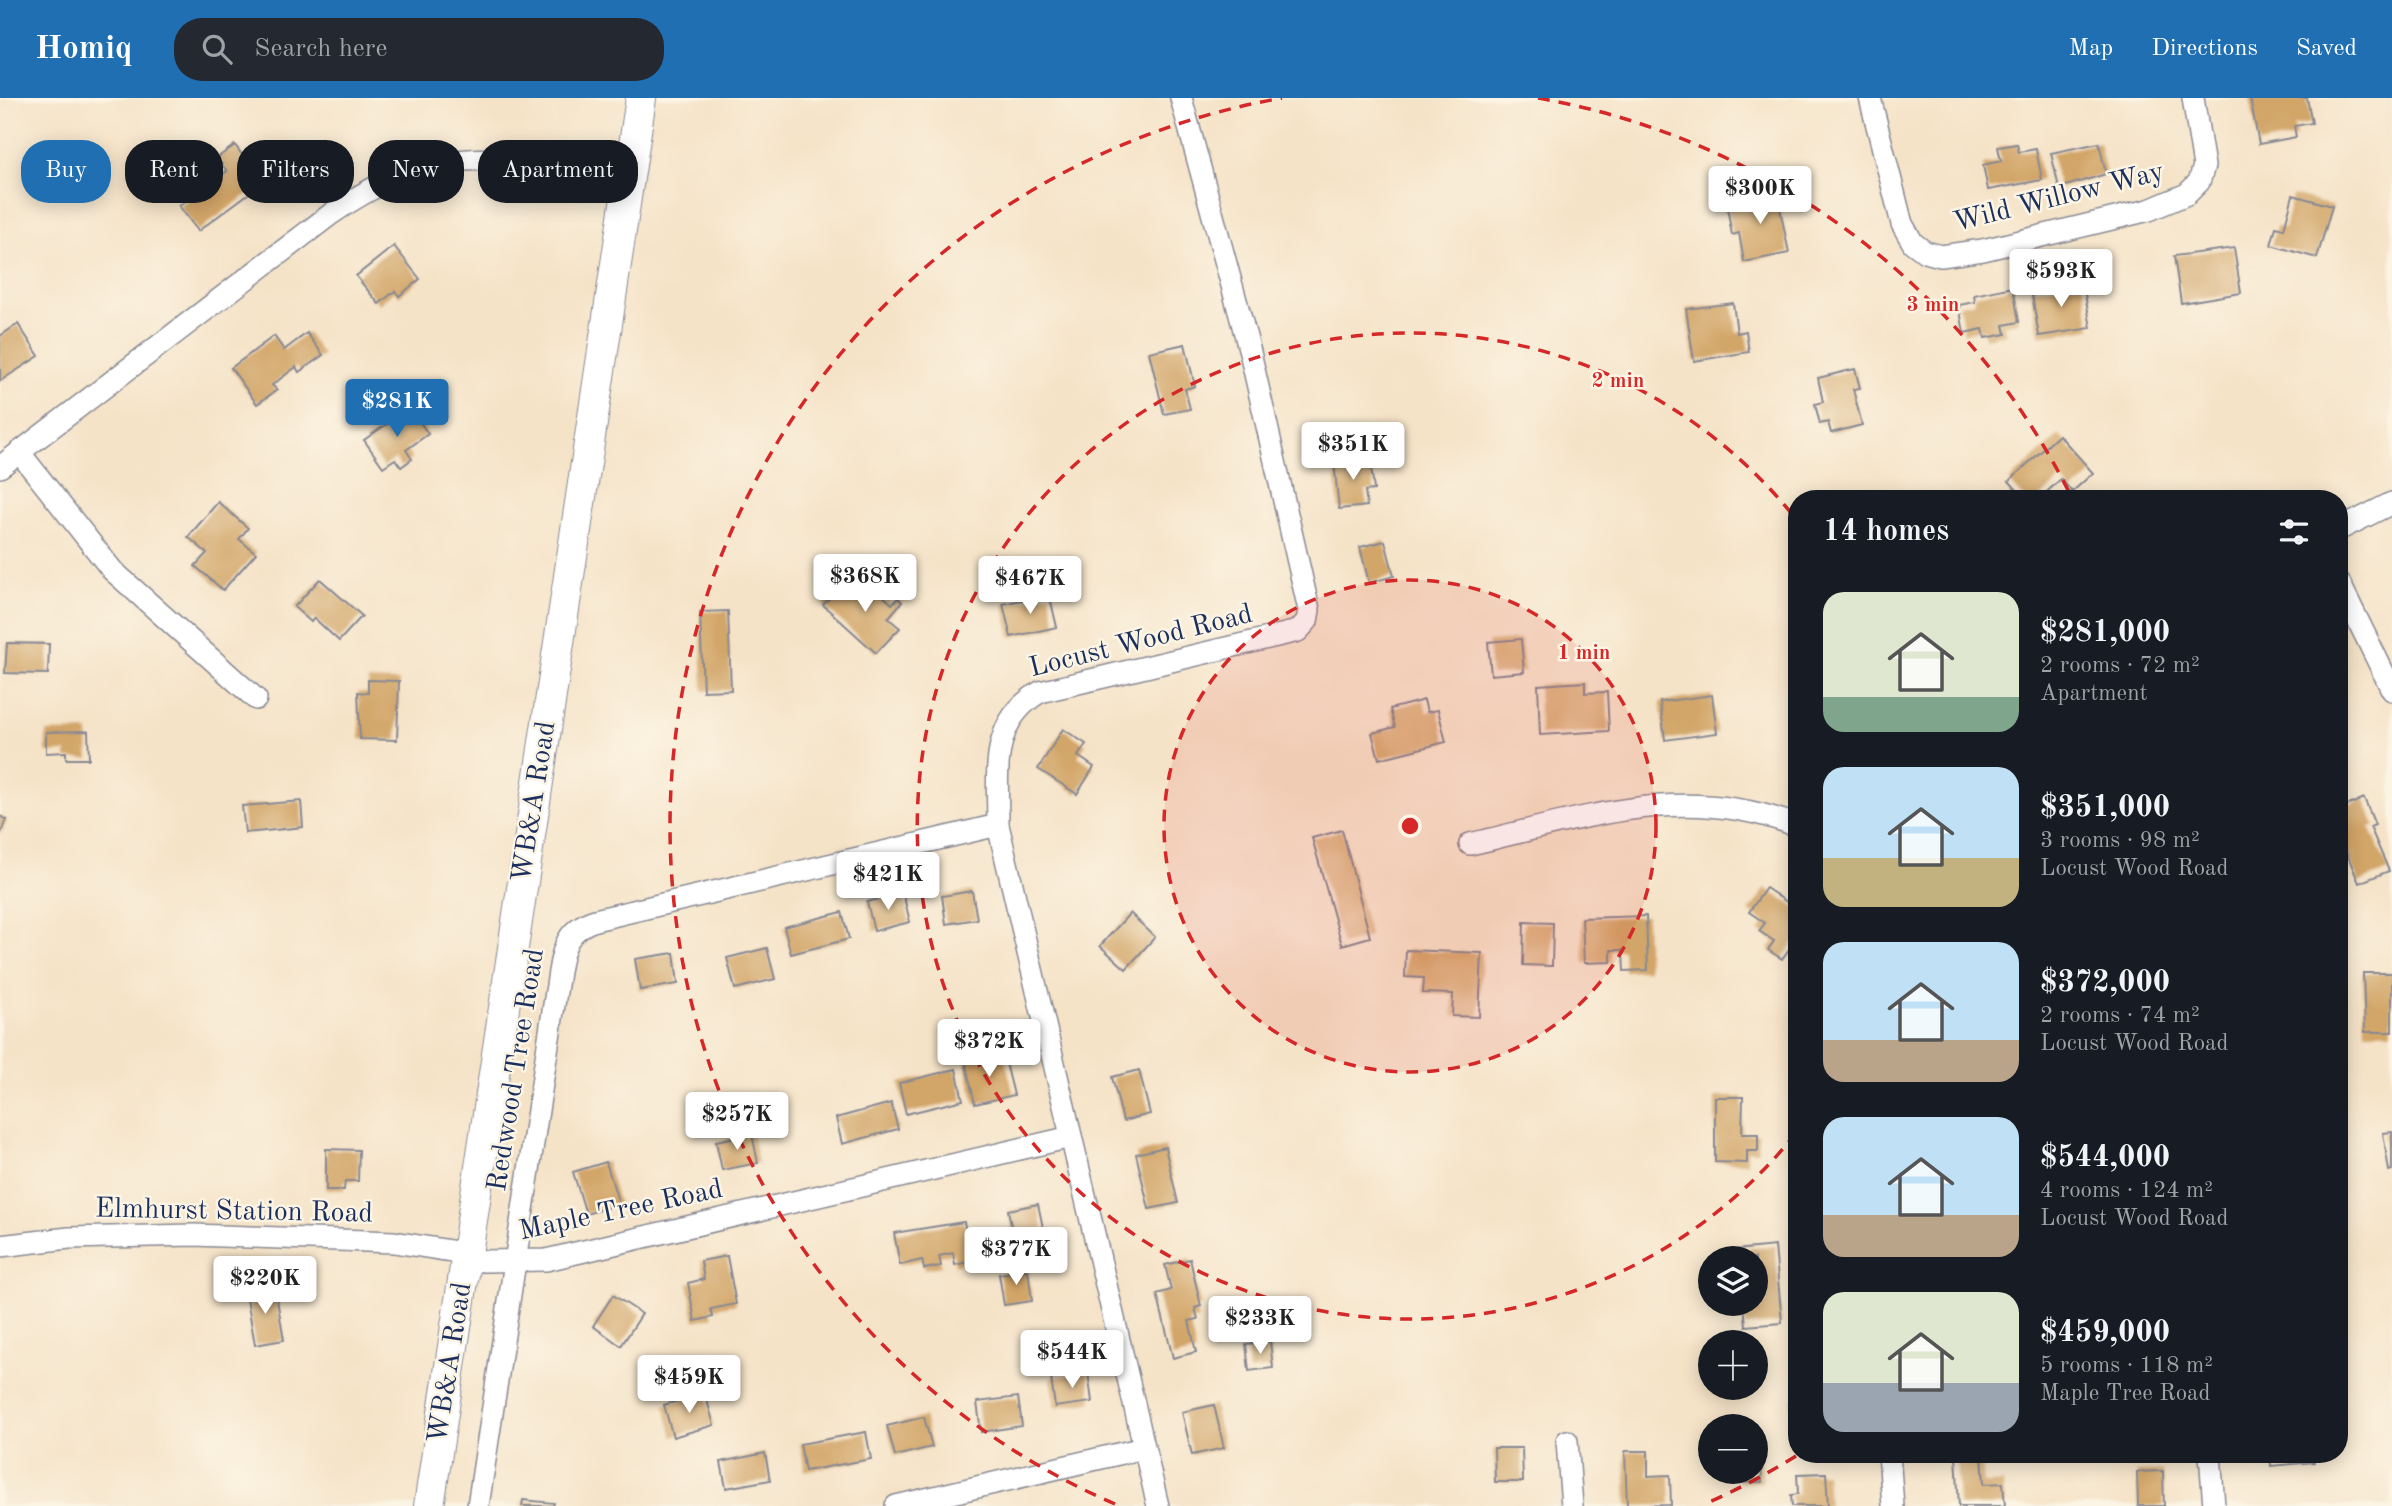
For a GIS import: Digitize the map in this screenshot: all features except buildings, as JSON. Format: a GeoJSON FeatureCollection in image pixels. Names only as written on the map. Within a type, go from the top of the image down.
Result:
{"type":"FeatureCollection","features":[{"type":"Feature","properties":{"kind":"street","name":"WB&A Road"},"geometry":{"type":"LineString","coordinates":[[635,140],[641,98]]}},
{"type":"Feature","properties":{"kind":"street","name":"Locust Wood Road"},"geometry":{"type":"LineString","coordinates":[[1158,1506],[999,825],[998,766],[1002,735],[1011,715],[1024,701],[1040,692],[1298,631],[1307,621],[1309,610],[1250,352],[1181,98]]}},
{"type":"Feature","properties":{"kind":"street","name":"Wild Willow Way"},"geometry":{"type":"LineString","coordinates":[[1870,98],[1902,224],[1913,243],[1925,252],[1941,256],[1983,250],[2149,209],[2187,194],[2199,181],[2204,166],[2193,98]]}},
{"type":"Feature","properties":{"kind":"street"},"geometry":{"type":"LineString","coordinates":[[0,467],[331,214],[388,178],[447,160],[478,158]]}},
{"type":"Feature","properties":{"kind":"street","name":"WB&A Road"},"geometry":{"type":"LineString","coordinates":[[429,1506],[625,203]]}},
{"type":"Feature","properties":{"kind":"street"},"geometry":{"type":"LineString","coordinates":[[19,452],[112,570],[256,699]]}},
{"type":"Feature","properties":{"kind":"street"},"geometry":{"type":"LineString","coordinates":[[2348,525],[2392,503]]}},
{"type":"Feature","properties":{"kind":"street"},"geometry":{"type":"LineString","coordinates":[[2348,600],[2392,690]]}},
{"type":"Feature","properties":{"kind":"street"},"geometry":{"type":"LineString","coordinates":[[1469,844],[1643,805],[1722,807],[1788,824]]}},
{"type":"Feature","properties":{"kind":"street","name":"Redwood Tree Road"},"geometry":{"type":"LineString","coordinates":[[478,1506],[559,972],[569,934],[581,925],[595,920],[999,825]]}},
{"type":"Feature","properties":{"kind":"street","name":"Maple Tree Road"},"geometry":{"type":"LineString","coordinates":[[467,1256],[483,1261],[545,1260],[1072,1137]]}},
{"type":"Feature","properties":{"kind":"street","name":"Elmhurst Station Road"},"geometry":{"type":"LineString","coordinates":[[0,1246],[69,1238],[193,1235],[394,1242],[467,1256]]}},
{"type":"Feature","properties":{"kind":"street"},"geometry":{"type":"LineString","coordinates":[[1567,1441],[1572,1506]]}},
{"type":"Feature","properties":{"kind":"street"},"geometry":{"type":"LineString","coordinates":[[896,1506],[1144,1448]]}},
{"type":"Feature","properties":{"kind":"street"},"geometry":{"type":"LineString","coordinates":[[1890,1463],[1893,1506]]}},
{"type":"Feature","properties":{"kind":"street"},"geometry":{"type":"LineString","coordinates":[[2211,1463],[2214,1506]]}}]}
